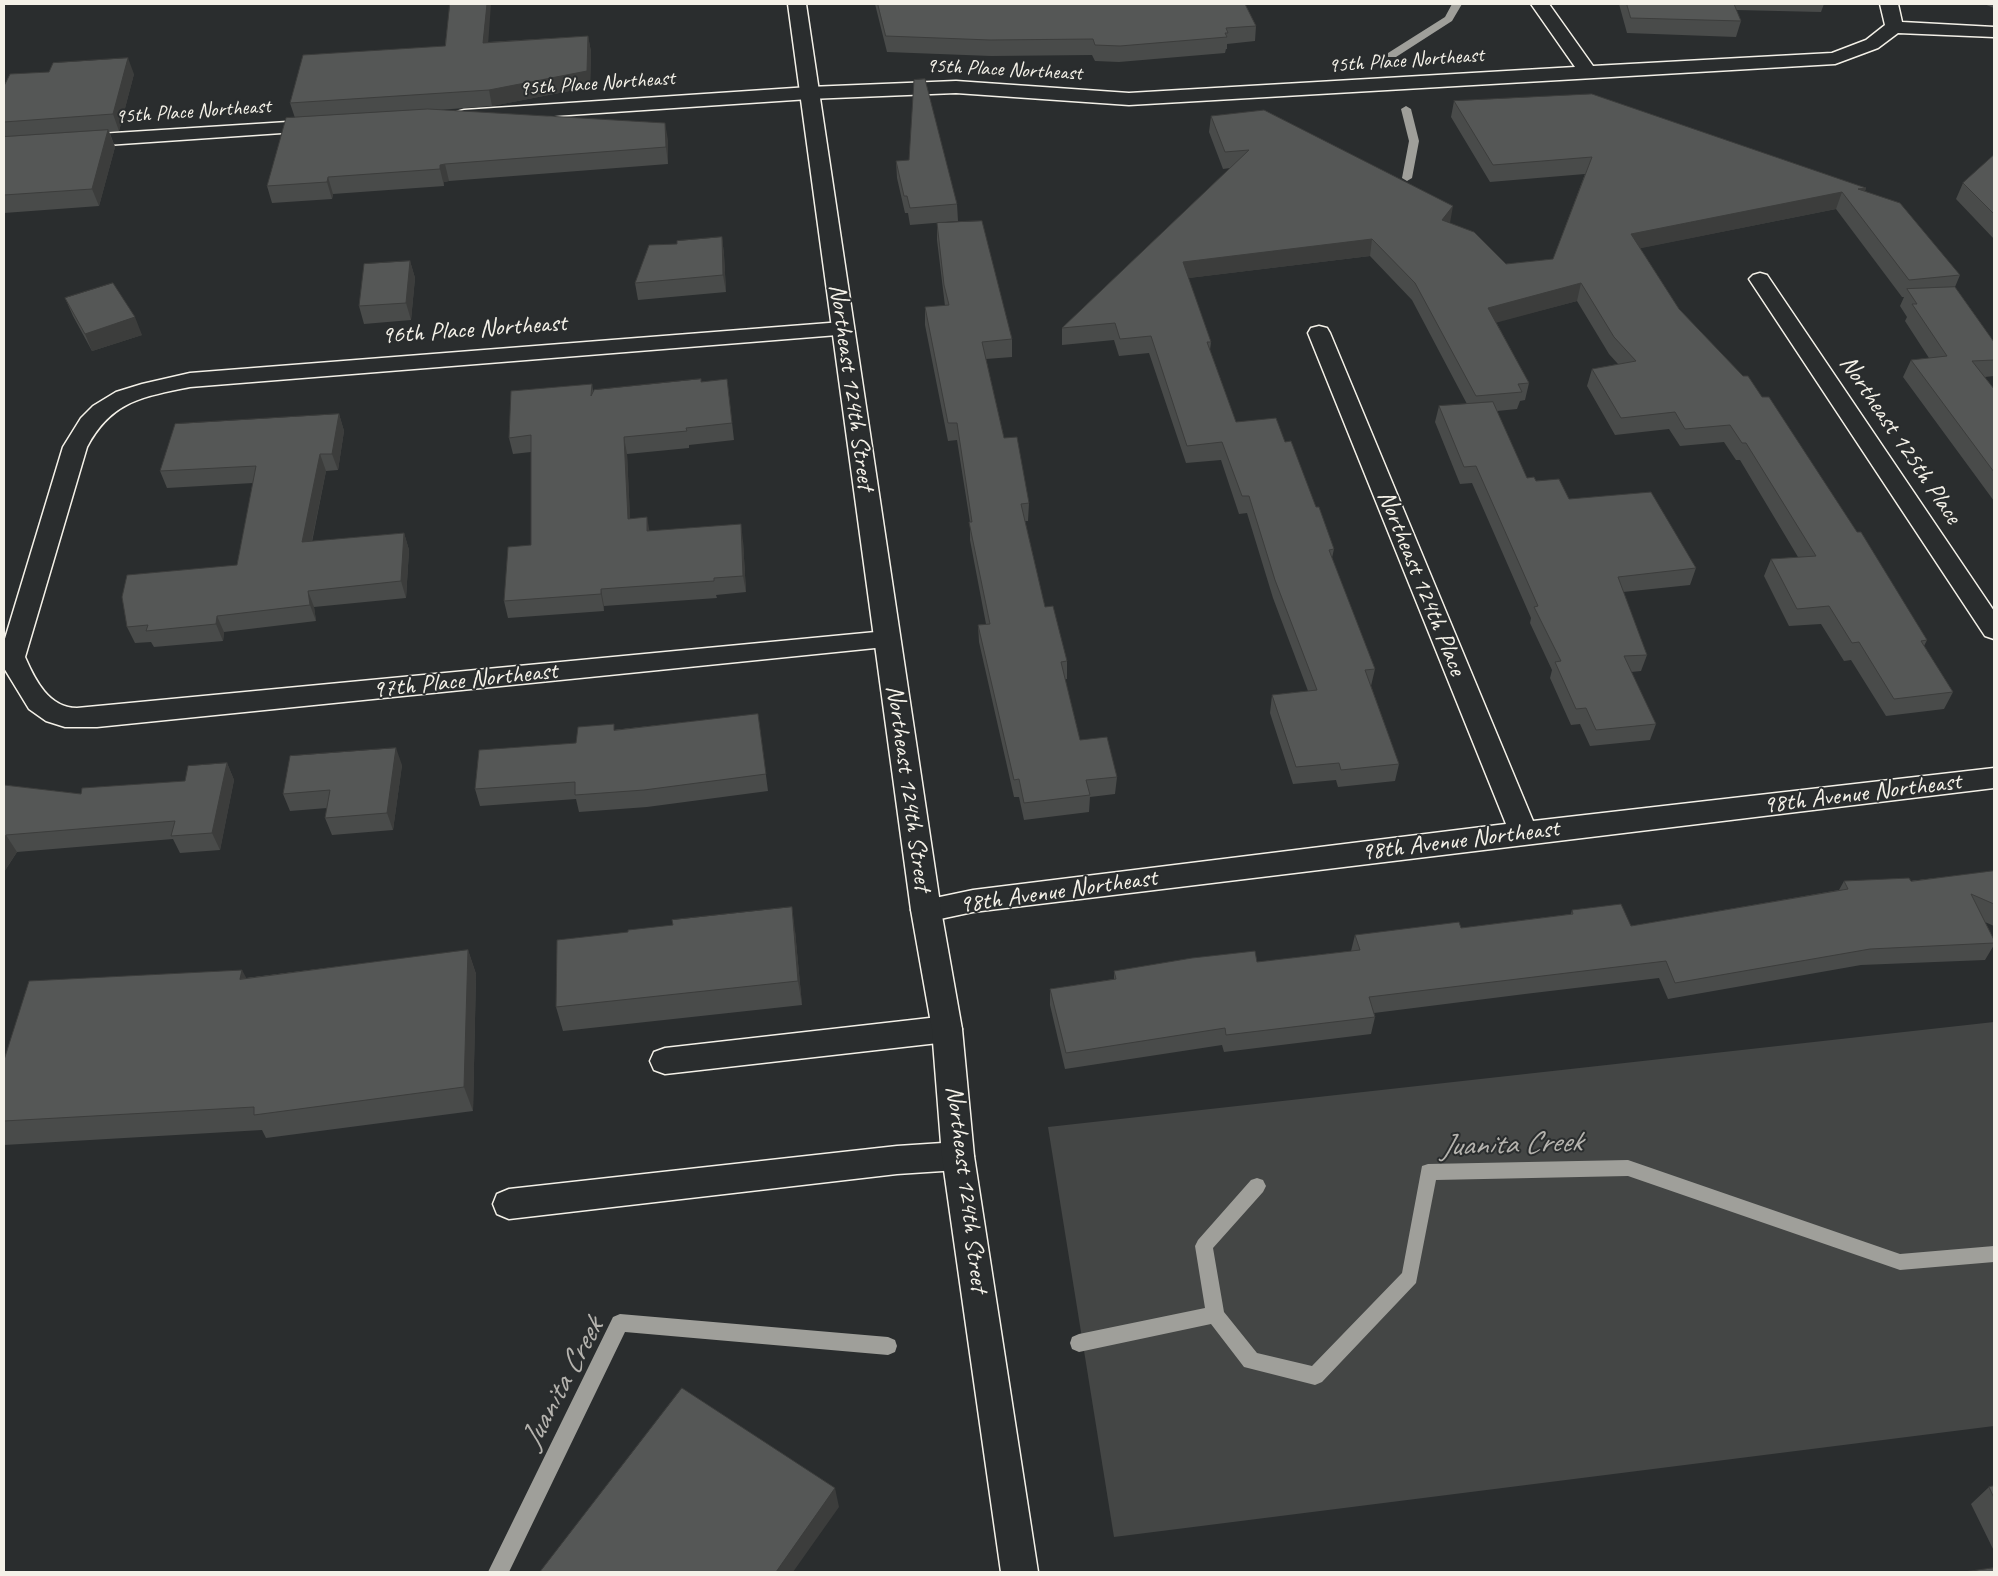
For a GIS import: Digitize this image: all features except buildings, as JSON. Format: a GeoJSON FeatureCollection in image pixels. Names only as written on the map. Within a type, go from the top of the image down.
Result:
{"type":"FeatureCollection","features":[{"type":"Feature","properties":{"kind":"street","name":"Northeast 124th Street"},"geometry":{"type":"LineString","coordinates":[[797,4],[886,640],[926,910],[946,1029],[958,1156],[1020,1572]]}},
{"type":"Feature","properties":{"kind":"street"},"geometry":{"type":"LineString","coordinates":[[1540,4],[1588,72]]}},
{"type":"Feature","properties":{"kind":"street"},"geometry":{"type":"LineString","coordinates":[[1889,4],[1894,26],[1994,32]]}},
{"type":"Feature","properties":{"kind":"street","name":"95th Place Northeast"},"geometry":{"type":"LineString","coordinates":[[443,118],[809,92],[956,87],[1129,99],[1835,58],[1872,44],[1894,26]]}},
{"type":"Feature","properties":{"kind":"street","name":"95th Place Northeast"},"geometry":{"type":"LineString","coordinates":[[4,146],[335,125]]}},
{"type":"Feature","properties":{"kind":"street","name":"Northeast 125th Place"},"geometry":{"type":"LineString","coordinates":[[1760,280],[1994,630]]}},
{"type":"Feature","properties":{"kind":"street","name":"96th Place Northeast"},"geometry":{"type":"LineString","coordinates":[[45,707],[25,686],[12,657],[75,447],[91,420],[112,402],[149,389],[190,380],[842,329]]}},
{"type":"Feature","properties":{"kind":"street","name":"Northeast 124th Place"},"geometry":{"type":"LineString","coordinates":[[1319,333],[1524,833]]}},
{"type":"Feature","properties":{"kind":"street","name":"97th Place Northeast"},"geometry":{"type":"LineString","coordinates":[[45,707],[64,716],[97,717],[886,640]]}},
{"type":"Feature","properties":{"kind":"street","name":"98th Avenue Northeast"},"geometry":{"type":"LineString","coordinates":[[926,910],[973,901],[1524,833],[1994,778]]}},
{"type":"Feature","properties":{"kind":"street"},"geometry":{"type":"LineString","coordinates":[[665,1061],[946,1029]]}},
{"type":"Feature","properties":{"kind":"street"},"geometry":{"type":"LineString","coordinates":[[509,1204],[888,1161],[958,1156]]}},
{"type":"Feature","properties":{"kind":"shaded area"},"geometry":{"type":"Polygon","coordinates":[[[1994,1022],[1994,1426],[1114,1537],[1048,1127],[1994,1022]]]}},
{"type":"Feature","properties":{"kind":"waterway"},"geometry":{"type":"LineString","coordinates":[[1392,55],[1449,19],[1457,4]]}},
{"type":"Feature","properties":{"kind":"waterway"},"geometry":{"type":"LineString","coordinates":[[1406,109],[1414,141],[1407,178]]}},
{"type":"Feature","properties":{"kind":"waterway","name":"Juanita Creek"},"geometry":{"type":"LineString","coordinates":[[1215,1315],[1251,1361],[1315,1376],[1410,1277],[1428,1172],[1628,1168],[1900,1262],[1994,1254]]}},
{"type":"Feature","properties":{"kind":"waterway"},"geometry":{"type":"LineString","coordinates":[[1215,1315],[1204,1246],[1257,1186]]}},
{"type":"Feature","properties":{"kind":"waterway","name":"Juanita Creek"},"geometry":{"type":"LineString","coordinates":[[1079,1343],[1215,1315]]}},
{"type":"Feature","properties":{"kind":"waterway","name":"Juanita Creek"},"geometry":{"type":"LineString","coordinates":[[498,1572],[620,1323],[888,1346]]}}]}
